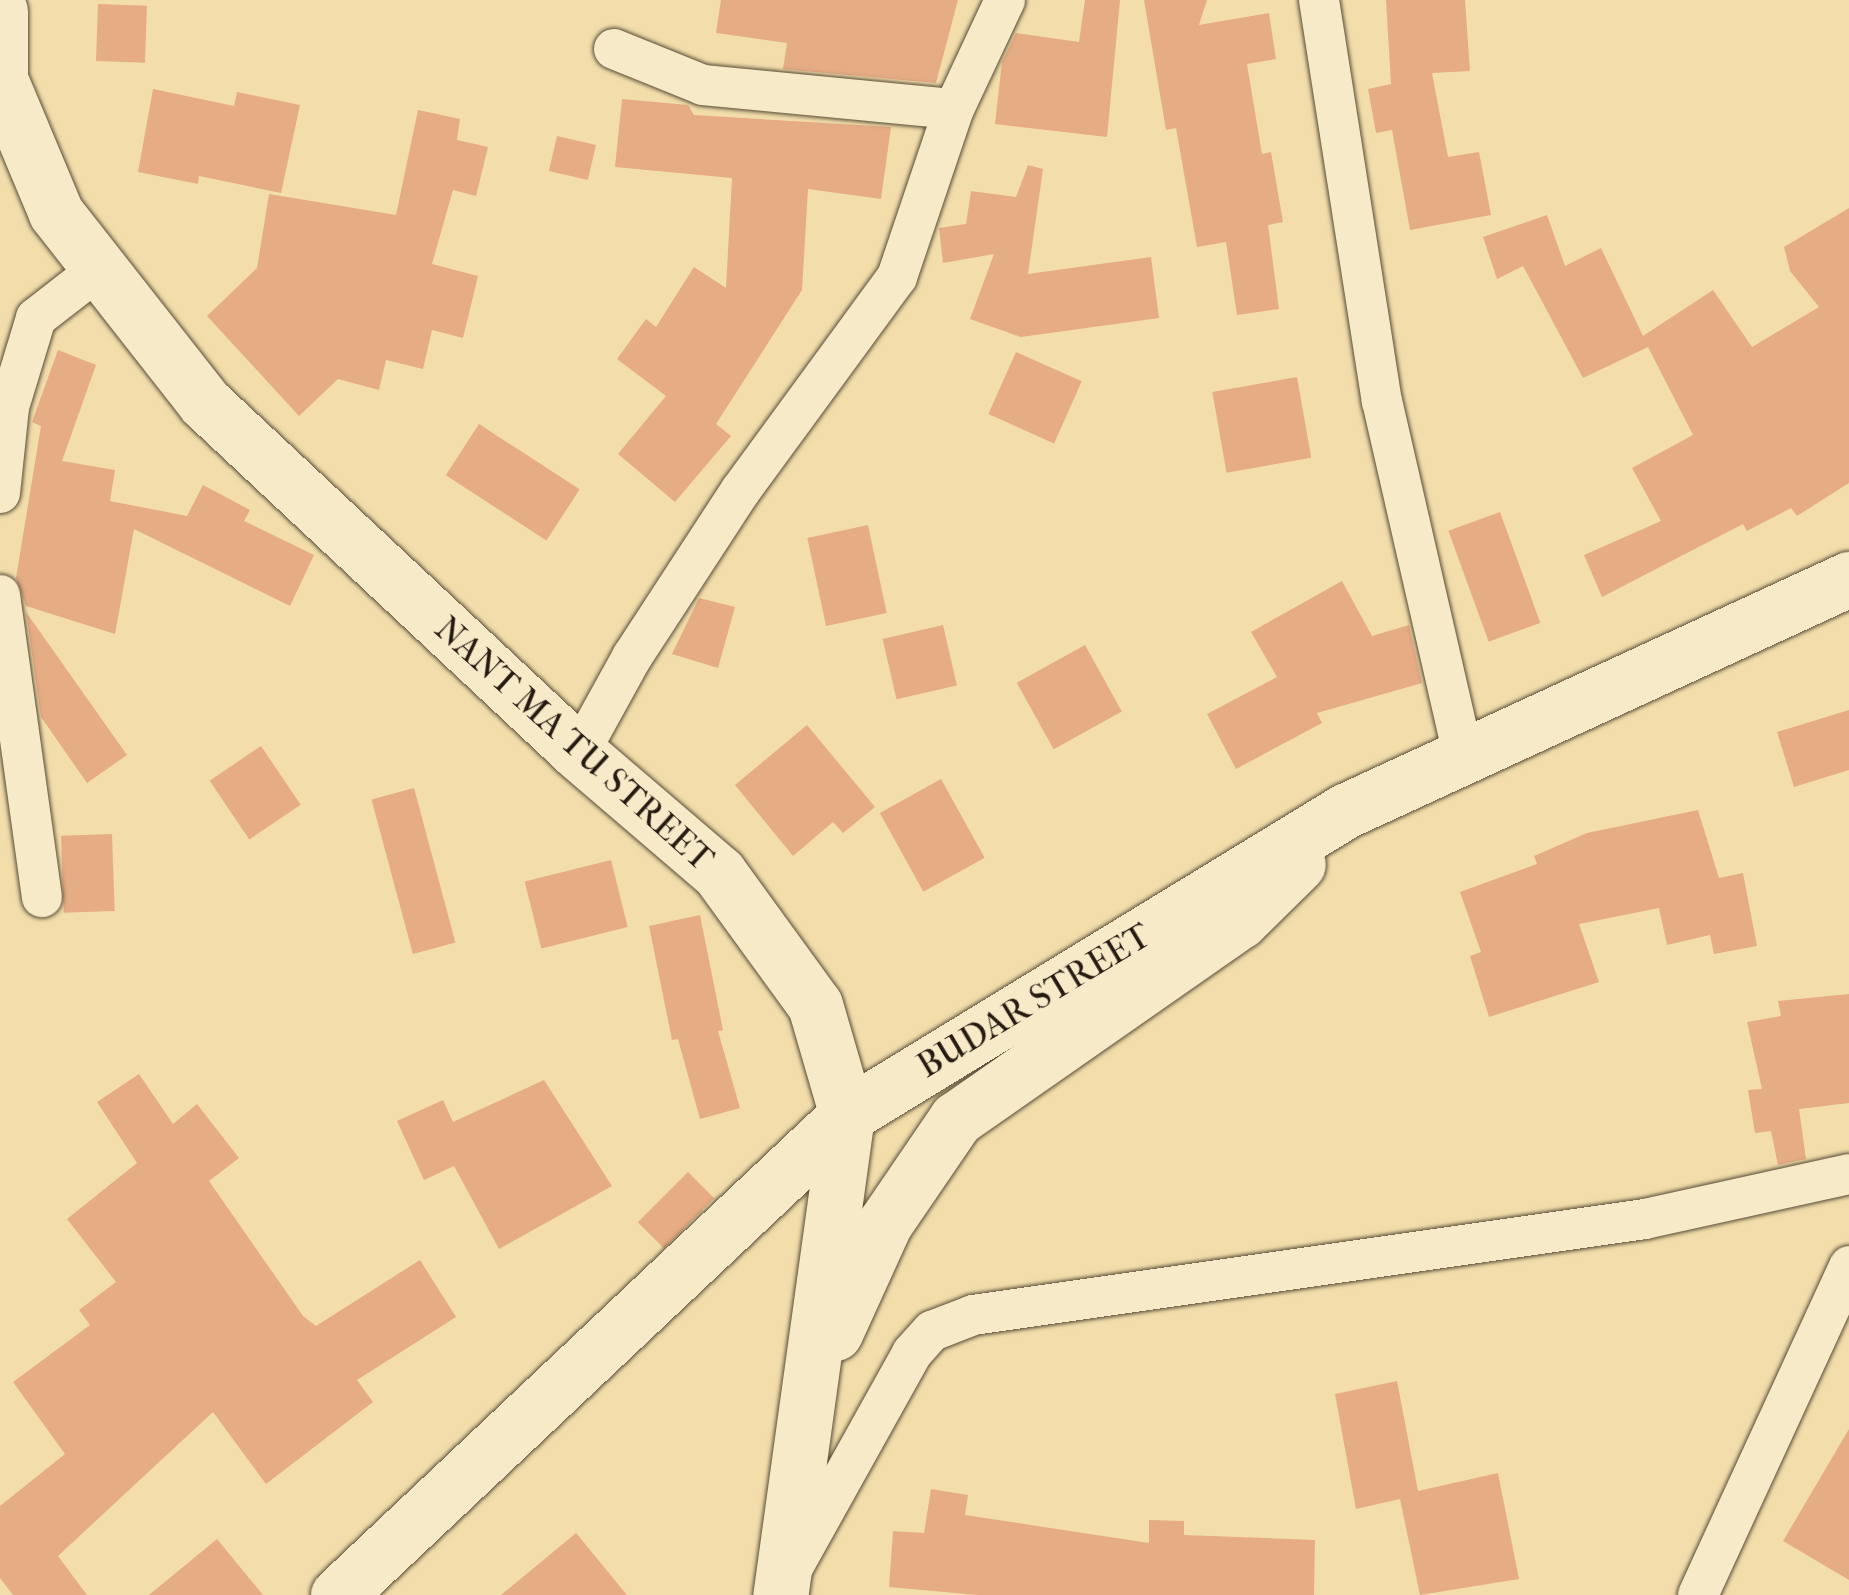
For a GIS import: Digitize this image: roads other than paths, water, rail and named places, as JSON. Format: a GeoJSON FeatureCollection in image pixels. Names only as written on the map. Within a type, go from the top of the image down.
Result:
{"type":"FeatureCollection","features":[{"type":"Feature","properties":{"kind":"main road","name":"NANT MA TU STREET"},"geometry":{"type":"LineString","coordinates":[[0,11],[0,79],[56,213],[205,403],[579,754],[719,873],[815,1005],[847,1115],[781,1591]]}},
{"type":"Feature","properties":{"kind":"main road","name":"BUDAR STREET"},"geometry":{"type":"LineString","coordinates":[[338,1595],[847,1115],[1345,811],[1463,754],[1798,608],[1849,579]]}},
{"type":"Feature","properties":{"kind":"main road"},"geometry":{"type":"LineString","coordinates":[[809,1390],[885,1223],[956,1120],[1240,922],[1345,811]]}},
{"type":"Feature","properties":{"kind":"street"},"geometry":{"type":"LineString","coordinates":[[579,754],[632,656],[741,490],[896,277],[954,109],[1005,0]]}},
{"type":"Feature","properties":{"kind":"street"},"geometry":{"type":"LineString","coordinates":[[1319,0],[1382,400],[1463,754]]}},
{"type":"Feature","properties":{"kind":"street"},"geometry":{"type":"LineString","coordinates":[[614,49],[702,85],[954,109]]}},
{"type":"Feature","properties":{"kind":"street"},"geometry":{"type":"LineString","coordinates":[[0,493],[9,407],[36,318],[99,268]]}},
{"type":"Feature","properties":{"kind":"street"},"geometry":{"type":"LineString","coordinates":[[0,594],[42,897]]}},
{"type":"Feature","properties":{"kind":"street"},"geometry":{"type":"LineString","coordinates":[[781,1591],[912,1354],[932,1332],[973,1315],[1645,1219],[1849,1174]]}},
{"type":"Feature","properties":{"kind":"street"},"geometry":{"type":"LineString","coordinates":[[1698,1595],[1849,1266]]}}]}
